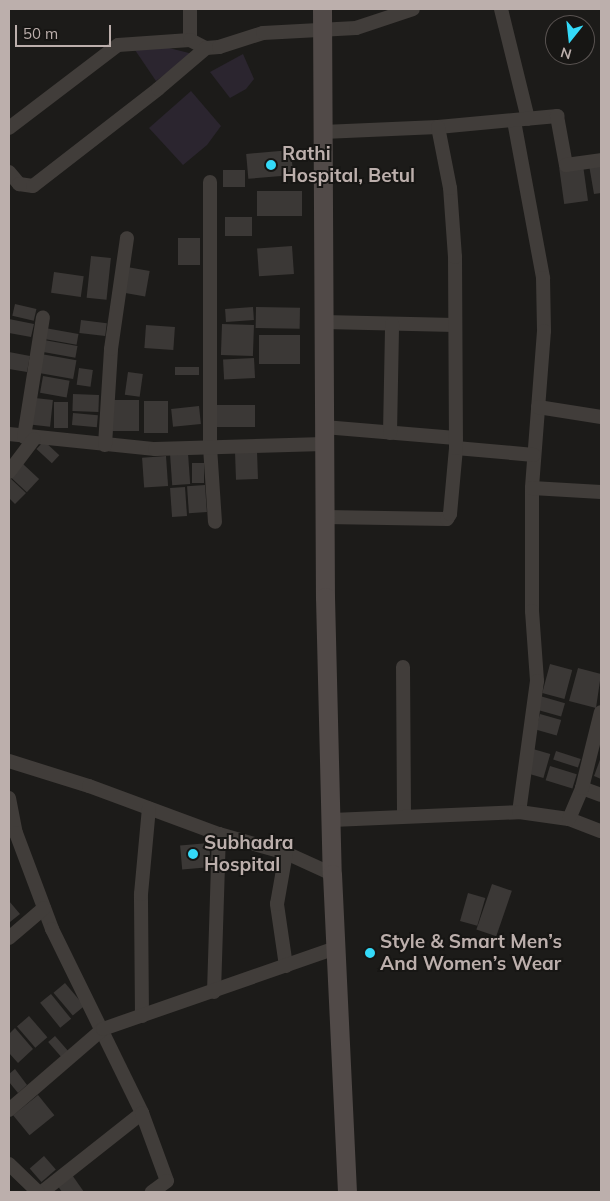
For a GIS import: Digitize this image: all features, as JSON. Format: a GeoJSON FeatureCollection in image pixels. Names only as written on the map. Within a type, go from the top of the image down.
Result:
{"type":"FeatureCollection","features":[{"type":"Feature","properties":{"kind":"main road"},"geometry":{"type":"LineString","coordinates":[[322,9],[324,436],[332,874],[347,1192]]}},
{"type":"Feature","properties":{"kind":"street"},"geometry":{"type":"LineString","coordinates":[[190,9],[190,40]]}},
{"type":"Feature","properties":{"kind":"street"},"geometry":{"type":"LineString","coordinates":[[9,172],[18,184],[33,186],[158,89],[206,48],[263,33],[322,28],[356,28],[413,9]]}},
{"type":"Feature","properties":{"kind":"street"},"geometry":{"type":"LineString","coordinates":[[501,9],[528,119]]}},
{"type":"Feature","properties":{"kind":"street"},"geometry":{"type":"LineString","coordinates":[[9,128],[118,45],[190,40],[206,48]]}},
{"type":"Feature","properties":{"kind":"street"},"geometry":{"type":"LineString","coordinates":[[323,132],[438,127],[557,116],[566,164],[601,160]]}},
{"type":"Feature","properties":{"kind":"street"},"geometry":{"type":"LineString","coordinates":[[514,121],[543,278],[544,331],[532,488],[532,611],[537,681],[518,812]]}},
{"type":"Feature","properties":{"kind":"street"},"geometry":{"type":"LineString","coordinates":[[325,517],[447,519],[450,514],[456,443],[455,325],[450,188],[438,127]]}},
{"type":"Feature","properties":{"kind":"street"},"geometry":{"type":"LineString","coordinates":[[210,182],[210,447],[215,522]]}},
{"type":"Feature","properties":{"kind":"street"},"geometry":{"type":"LineString","coordinates":[[105,445],[111,349],[127,238]]}},
{"type":"Feature","properties":{"kind":"street"},"geometry":{"type":"LineString","coordinates":[[9,472],[29,438],[43,317]]}},
{"type":"Feature","properties":{"kind":"street"},"geometry":{"type":"LineString","coordinates":[[324,322],[455,325]]}},
{"type":"Feature","properties":{"kind":"street"},"geometry":{"type":"LineString","coordinates":[[390,432],[392,324]]}},
{"type":"Feature","properties":{"kind":"street"},"geometry":{"type":"LineString","coordinates":[[538,407],[601,417]]}},
{"type":"Feature","properties":{"kind":"street"},"geometry":{"type":"LineString","coordinates":[[9,434],[29,438],[155,449],[210,447],[390,432],[534,455]]}},
{"type":"Feature","properties":{"kind":"street"},"geometry":{"type":"LineString","coordinates":[[532,488],[601,492]]}},
{"type":"Feature","properties":{"kind":"street"},"geometry":{"type":"LineString","coordinates":[[403,667],[404,815]]}},
{"type":"Feature","properties":{"kind":"street"},"geometry":{"type":"LineString","coordinates":[[569,818],[582,788],[600,719]]}},
{"type":"Feature","properties":{"kind":"street"},"geometry":{"type":"LineString","coordinates":[[9,761],[149,808],[219,834],[286,853],[332,874]]}},
{"type":"Feature","properties":{"kind":"street"},"geometry":{"type":"LineString","coordinates":[[582,788],[601,795]]}},
{"type":"Feature","properties":{"kind":"street"},"geometry":{"type":"LineString","coordinates":[[9,798],[16,833],[44,908],[142,1113],[168,1187],[152,1192]]}},
{"type":"Feature","properties":{"kind":"street"},"geometry":{"type":"LineString","coordinates":[[142,1016],[141,894],[149,808]]}},
{"type":"Feature","properties":{"kind":"street"},"geometry":{"type":"LineString","coordinates":[[332,820],[404,815],[518,812],[569,818],[601,832]]}},
{"type":"Feature","properties":{"kind":"street"},"geometry":{"type":"LineString","coordinates":[[214,992],[219,834]]}},
{"type":"Feature","properties":{"kind":"street"},"geometry":{"type":"LineString","coordinates":[[286,853],[277,904],[286,966]]}},
{"type":"Feature","properties":{"kind":"street"},"geometry":{"type":"LineString","coordinates":[[9,938],[44,908]]}},
{"type":"Feature","properties":{"kind":"street"},"geometry":{"type":"LineString","coordinates":[[9,1110],[103,1029],[214,992],[335,948]]}},
{"type":"Feature","properties":{"kind":"street"},"geometry":{"type":"LineString","coordinates":[[9,1164],[40,1192],[142,1113]]}},
{"type":"Feature","properties":{"kind":"shaded area"},"geometry":{"type":"Polygon","coordinates":[[[165,47],[193,54],[156,81],[135,50],[165,47]]]}},
{"type":"Feature","properties":{"kind":"shaded area"},"geometry":{"type":"Polygon","coordinates":[[[243,54],[254,79],[246,89],[230,98],[210,72],[243,54]]]}},
{"type":"Feature","properties":{"kind":"shaded area"},"geometry":{"type":"Polygon","coordinates":[[[191,91],[221,126],[207,145],[183,165],[149,128],[191,91]]]}},
{"type":"Feature","properties":{"kind":"building"},"geometry":{"type":"Polygon","coordinates":[[[291,150],[293,175],[248,179],[246,154],[291,150]]]}},
{"type":"Feature","properties":{"kind":"building"},"geometry":{"type":"Polygon","coordinates":[[[601,163],[601,193],[594,194],[589,165],[601,163]]]}},
{"type":"Feature","properties":{"kind":"building"},"geometry":{"type":"Polygon","coordinates":[[[583,165],[588,201],[564,204],[559,168],[583,165]]]}},
{"type":"Feature","properties":{"kind":"building"},"geometry":{"type":"Polygon","coordinates":[[[223,170],[245,170],[245,187],[223,187],[223,170]]]}},
{"type":"Feature","properties":{"kind":"building"},"geometry":{"type":"Polygon","coordinates":[[[257,191],[302,191],[302,216],[257,216],[257,191]]]}},
{"type":"Feature","properties":{"kind":"building"},"geometry":{"type":"Polygon","coordinates":[[[225,217],[252,217],[252,236],[225,236],[225,217]]]}},
{"type":"Feature","properties":{"kind":"building"},"geometry":{"type":"Polygon","coordinates":[[[178,238],[200,238],[200,265],[178,265],[178,238]]]}},
{"type":"Feature","properties":{"kind":"building"},"geometry":{"type":"Polygon","coordinates":[[[292,246],[294,274],[259,276],[257,248],[292,246]]]}},
{"type":"Feature","properties":{"kind":"building"},"geometry":{"type":"Polygon","coordinates":[[[91,256],[111,258],[107,300],[87,298],[91,256]]]}},
{"type":"Feature","properties":{"kind":"building"},"geometry":{"type":"Polygon","coordinates":[[[127,267],[150,271],[145,297],[122,293],[127,267]]]}},
{"type":"Feature","properties":{"kind":"building"},"geometry":{"type":"Polygon","coordinates":[[[54,272],[84,276],[81,297],[51,293],[54,272]]]}},
{"type":"Feature","properties":{"kind":"building"},"geometry":{"type":"Polygon","coordinates":[[[15,304],[36,309],[34,321],[12,316],[15,304]]]}},
{"type":"Feature","properties":{"kind":"building"},"geometry":{"type":"Polygon","coordinates":[[[253,307],[254,320],[226,322],[225,309],[253,307]]]}},
{"type":"Feature","properties":{"kind":"building"},"geometry":{"type":"Polygon","coordinates":[[[256,307],[300,308],[300,329],[256,328],[256,307]]]}},
{"type":"Feature","properties":{"kind":"building"},"geometry":{"type":"Polygon","coordinates":[[[9,319],[34,324],[31,337],[9,333],[9,319]]]}},
{"type":"Feature","properties":{"kind":"building"},"geometry":{"type":"Polygon","coordinates":[[[81,320],[107,323],[105,336],[79,333],[81,320]]]}},
{"type":"Feature","properties":{"kind":"building"},"geometry":{"type":"Polygon","coordinates":[[[222,324],[254,325],[253,356],[221,355],[222,324]]]}},
{"type":"Feature","properties":{"kind":"building"},"geometry":{"type":"Polygon","coordinates":[[[146,325],[175,327],[173,350],[144,348],[146,325]]]}},
{"type":"Feature","properties":{"kind":"building"},"geometry":{"type":"Polygon","coordinates":[[[45,328],[78,334],[77,345],[43,339],[45,328]]]}},
{"type":"Feature","properties":{"kind":"building"},"geometry":{"type":"Polygon","coordinates":[[[259,335],[300,335],[300,364],[259,364],[259,335]]]}},
{"type":"Feature","properties":{"kind":"building"},"geometry":{"type":"Polygon","coordinates":[[[44,340],[77,346],[75,358],[42,352],[44,340]]]}},
{"type":"Feature","properties":{"kind":"building"},"geometry":{"type":"Polygon","coordinates":[[[9,352],[30,356],[27,372],[9,369],[9,352]]]}},
{"type":"Feature","properties":{"kind":"building"},"geometry":{"type":"Polygon","coordinates":[[[41,354],[76,360],[73,379],[38,373],[41,354]]]}},
{"type":"Feature","properties":{"kind":"building"},"geometry":{"type":"Polygon","coordinates":[[[254,358],[255,378],[224,380],[223,360],[254,358]]]}},
{"type":"Feature","properties":{"kind":"building"},"geometry":{"type":"Polygon","coordinates":[[[175,367],[199,367],[199,375],[175,375],[175,367]]]}},
{"type":"Feature","properties":{"kind":"building"},"geometry":{"type":"Polygon","coordinates":[[[79,368],[93,370],[90,387],[77,385],[79,368]]]}},
{"type":"Feature","properties":{"kind":"building"},"geometry":{"type":"Polygon","coordinates":[[[128,372],[143,374],[140,397],[125,395],[128,372]]]}},
{"type":"Feature","properties":{"kind":"building"},"geometry":{"type":"Polygon","coordinates":[[[43,376],[70,381],[67,397],[40,393],[43,376]]]}},
{"type":"Feature","properties":{"kind":"building"},"geometry":{"type":"Polygon","coordinates":[[[73,394],[99,395],[98,412],[72,411],[73,394]]]}},
{"type":"Feature","properties":{"kind":"building"},"geometry":{"type":"Polygon","coordinates":[[[35,398],[53,400],[50,427],[32,425],[35,398]]]}},
{"type":"Feature","properties":{"kind":"building"},"geometry":{"type":"Polygon","coordinates":[[[109,400],[139,400],[139,431],[109,431],[109,400]]]}},
{"type":"Feature","properties":{"kind":"building"},"geometry":{"type":"Polygon","coordinates":[[[144,401],[168,401],[168,433],[144,433],[144,401]]]}},
{"type":"Feature","properties":{"kind":"building"},"geometry":{"type":"Polygon","coordinates":[[[54,402],[68,402],[68,428],[54,428],[54,402]]]}},
{"type":"Feature","properties":{"kind":"building"},"geometry":{"type":"Polygon","coordinates":[[[216,405],[255,405],[255,427],[216,427],[216,405]]]}},
{"type":"Feature","properties":{"kind":"building"},"geometry":{"type":"Polygon","coordinates":[[[199,406],[201,424],[173,427],[171,409],[199,406]]]}},
{"type":"Feature","properties":{"kind":"building"},"geometry":{"type":"Polygon","coordinates":[[[73,413],[98,415],[97,427],[72,425],[73,413]]]}},
{"type":"Feature","properties":{"kind":"building"},"geometry":{"type":"Polygon","coordinates":[[[44,441],[59,455],[52,463],[36,449],[44,441]]]}},
{"type":"Feature","properties":{"kind":"building"},"geometry":{"type":"Polygon","coordinates":[[[257,451],[258,479],[236,480],[235,452],[257,451]]]}},
{"type":"Feature","properties":{"kind":"building"},"geometry":{"type":"Polygon","coordinates":[[[188,453],[190,484],[172,485],[170,454],[188,453]]]}},
{"type":"Feature","properties":{"kind":"building"},"geometry":{"type":"Polygon","coordinates":[[[166,456],[168,486],[144,488],[142,458],[166,456]]]}},
{"type":"Feature","properties":{"kind":"building"},"geometry":{"type":"Polygon","coordinates":[[[192,463],[204,463],[204,483],[192,483],[192,463]]]}},
{"type":"Feature","properties":{"kind":"building"},"geometry":{"type":"Polygon","coordinates":[[[23,464],[39,479],[27,492],[11,477],[23,464]]]}},
{"type":"Feature","properties":{"kind":"building"},"geometry":{"type":"Polygon","coordinates":[[[9,477],[26,493],[15,504],[9,498],[9,477]]]}},
{"type":"Feature","properties":{"kind":"building"},"geometry":{"type":"Polygon","coordinates":[[[205,485],[207,512],[189,513],[187,486],[205,485]]]}},
{"type":"Feature","properties":{"kind":"building"},"geometry":{"type":"Polygon","coordinates":[[[185,487],[187,516],[172,517],[170,488],[185,487]]]}},
{"type":"Feature","properties":{"kind":"building"},"geometry":{"type":"Polygon","coordinates":[[[550,664],[572,670],[564,699],[542,693],[550,664]]]}},
{"type":"Feature","properties":{"kind":"building"},"geometry":{"type":"Polygon","coordinates":[[[578,668],[601,674],[596,708],[569,701],[578,668]]]}},
{"type":"Feature","properties":{"kind":"building"},"geometry":{"type":"Polygon","coordinates":[[[540,696],[565,703],[561,717],[536,709],[540,696]]]}},
{"type":"Feature","properties":{"kind":"building"},"geometry":{"type":"Polygon","coordinates":[[[540,714],[561,720],[557,735],[536,729],[540,714]]]}},
{"type":"Feature","properties":{"kind":"building"},"geometry":{"type":"Polygon","coordinates":[[[533,749],[550,754],[543,778],[526,773],[533,749]]]}},
{"type":"Feature","properties":{"kind":"building"},"geometry":{"type":"Polygon","coordinates":[[[556,751],[581,759],[578,768],[553,760],[556,751]]]}},
{"type":"Feature","properties":{"kind":"building"},"geometry":{"type":"Polygon","coordinates":[[[601,757],[601,779],[594,776],[601,757]]]}},
{"type":"Feature","properties":{"kind":"building"},"geometry":{"type":"Polygon","coordinates":[[[550,766],[577,774],[572,789],[546,780],[550,766]]]}},
{"type":"Feature","properties":{"kind":"building"},"geometry":{"type":"Polygon","coordinates":[[[209,843],[211,867],[182,869],[180,846],[209,843]]]}},
{"type":"Feature","properties":{"kind":"building"},"geometry":{"type":"Polygon","coordinates":[[[492,884],[512,891],[496,936],[476,929],[492,884]]]}},
{"type":"Feature","properties":{"kind":"building"},"geometry":{"type":"Polygon","coordinates":[[[468,893],[485,898],[477,926],[460,921],[468,893]]]}},
{"type":"Feature","properties":{"kind":"building"},"geometry":{"type":"Polygon","coordinates":[[[9,901],[20,914],[10,922],[9,921],[9,901]]]}},
{"type":"Feature","properties":{"kind":"building"},"geometry":{"type":"Polygon","coordinates":[[[65,983],[84,1006],[73,1016],[54,993],[65,983]]]}},
{"type":"Feature","properties":{"kind":"building"},"geometry":{"type":"Polygon","coordinates":[[[51,994],[71,1019],[60,1028],[40,1003],[51,994]]]}},
{"type":"Feature","properties":{"kind":"building"},"geometry":{"type":"Polygon","coordinates":[[[29,1016],[47,1037],[35,1048],[17,1026],[29,1016]]]}},
{"type":"Feature","properties":{"kind":"building"},"geometry":{"type":"Polygon","coordinates":[[[15,1028],[33,1049],[18,1063],[9,1053],[9,1034],[15,1028]]]}},
{"type":"Feature","properties":{"kind":"building"},"geometry":{"type":"Polygon","coordinates":[[[55,1036],[69,1052],[62,1058],[48,1042],[55,1036]]]}},
{"type":"Feature","properties":{"kind":"building"},"geometry":{"type":"Polygon","coordinates":[[[15,1069],[27,1085],[18,1093],[9,1082],[9,1074],[15,1069]]]}},
{"type":"Feature","properties":{"kind":"building"},"geometry":{"type":"Polygon","coordinates":[[[38,1095],[54,1115],[29,1135],[13,1115],[38,1095]]]}},
{"type":"Feature","properties":{"kind":"building"},"geometry":{"type":"Polygon","coordinates":[[[44,1156],[56,1170],[41,1182],[30,1168],[44,1156]]]}},
{"type":"Feature","properties":{"kind":"building"},"geometry":{"type":"Polygon","coordinates":[[[70,1172],[84,1192],[62,1192],[55,1182],[70,1172]]]}},
{"type":"Feature","properties":{"kind":"place","name":"Rathi Hospital, Betul"},"geometry":{"type":"Point","coordinates":[271,165]}},
{"type":"Feature","properties":{"kind":"place","name":"Subhadra Hospital"},"geometry":{"type":"Point","coordinates":[193,854]}},
{"type":"Feature","properties":{"kind":"place","name":"Style & Smart Men’s And Women’s Wear"},"geometry":{"type":"Point","coordinates":[370,953]}}]}
